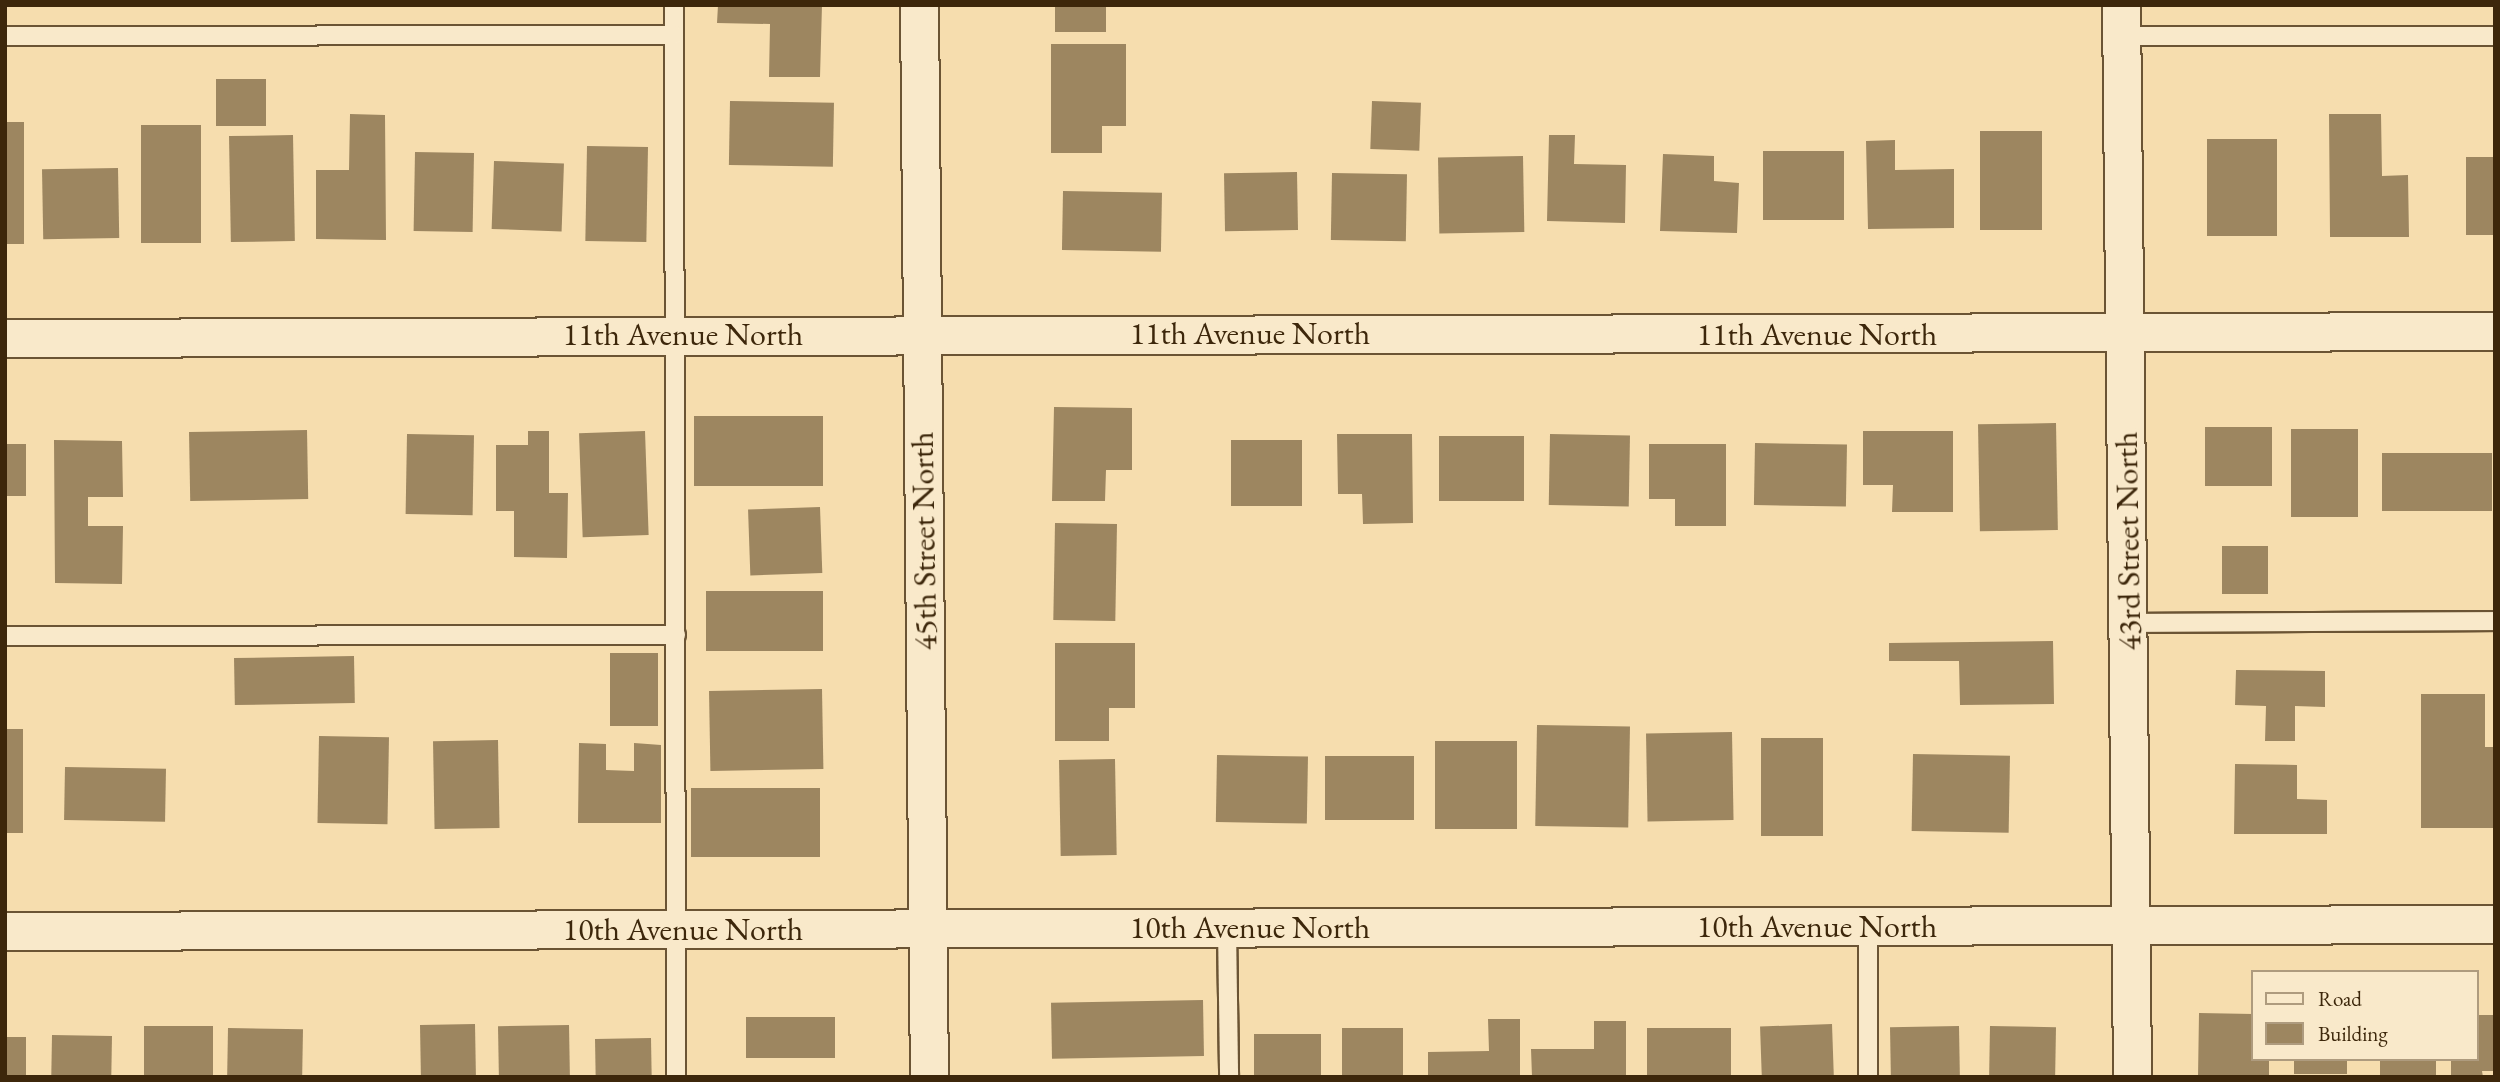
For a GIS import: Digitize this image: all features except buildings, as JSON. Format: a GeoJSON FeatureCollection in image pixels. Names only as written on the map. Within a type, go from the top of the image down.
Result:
{"type":"FeatureCollection","features":[{"type":"Feature","properties":{"kind":"street","name":"45th Street North"},"geometry":{"type":"LineString","coordinates":[[919,5],[929,1077]]}},
{"type":"Feature","properties":{"kind":"street","name":"43rd Street North"},"geometry":{"type":"LineString","coordinates":[[2121,20],[2134,925],[2132,1077]]}},
{"type":"Feature","properties":{"kind":"street","name":"11th Avenue North"},"geometry":{"type":"LineString","coordinates":[[5,338],[922,332],[2124,335],[2495,331]]}},
{"type":"Feature","properties":{"kind":"street","name":"10th Avenue North"},"geometry":{"type":"LineString","coordinates":[[5,931],[2495,924]]}},
{"type":"Feature","properties":{"kind":"lane"},"geometry":{"type":"LineString","coordinates":[[674,5],[678,929],[676,1077]]}},
{"type":"Feature","properties":{"kind":"lane"},"geometry":{"type":"LineString","coordinates":[[2121,20],[2495,36]]}},
{"type":"Feature","properties":{"kind":"lane"},"geometry":{"type":"LineString","coordinates":[[5,36],[674,35]]}},
{"type":"Feature","properties":{"kind":"lane"},"geometry":{"type":"LineString","coordinates":[[2129,623],[2495,621]]}},
{"type":"Feature","properties":{"kind":"lane"},"geometry":{"type":"LineString","coordinates":[[5,636],[676,635]]}},
{"type":"Feature","properties":{"kind":"lane"},"geometry":{"type":"LineString","coordinates":[[1868,926],[1868,1077]]}},
{"type":"Feature","properties":{"kind":"lane"},"geometry":{"type":"LineString","coordinates":[[1227,928],[1229,1077]]}}]}
